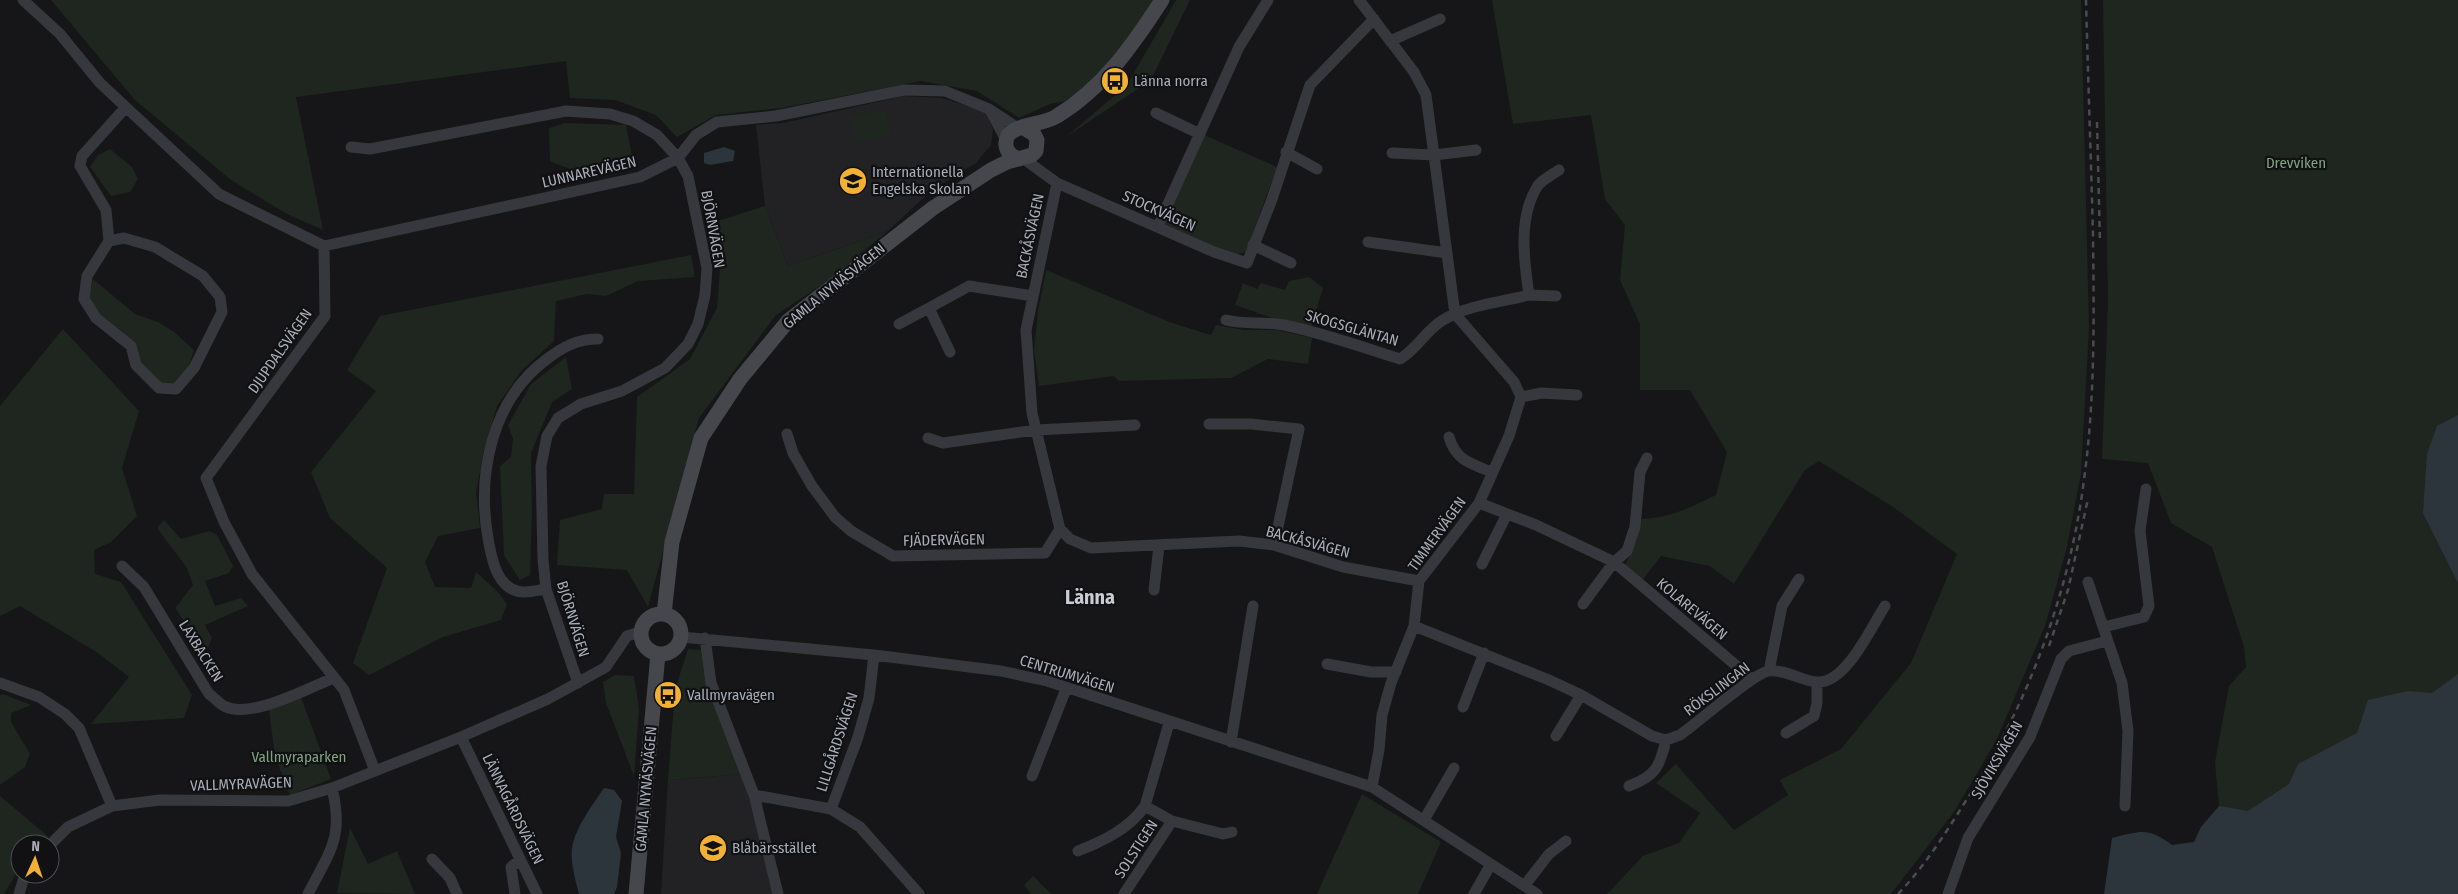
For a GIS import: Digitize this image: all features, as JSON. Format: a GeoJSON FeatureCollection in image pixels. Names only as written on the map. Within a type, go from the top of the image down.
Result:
{"type":"FeatureCollection","features":[{"type":"Feature","properties":{"kind":"street"},"geometry":{"type":"LineString","coordinates":[[23,0],[60,34],[100,83],[218,194],[324,246]]}},
{"type":"Feature","properties":{"kind":"street","name":"GAMLA NYNÄSVÄGEN"},"geometry":{"type":"LineString","coordinates":[[973,181],[1006,143],[1008,134],[1052,119],[1077,104],[1108,76],[1162,0]]}},
{"type":"Feature","properties":{"kind":"street"},"geometry":{"type":"LineString","coordinates":[[1158,226],[1239,47],[1268,0]]}},
{"type":"Feature","properties":{"kind":"street"},"geometry":{"type":"LineString","coordinates":[[1359,0],[1414,72],[1426,94],[1455,314],[1514,382],[1521,397],[1542,394],[1577,395]]}},
{"type":"Feature","properties":{"kind":"street"},"geometry":{"type":"LineString","coordinates":[[1390,41],[1440,19]]}},
{"type":"Feature","properties":{"kind":"street","name":"STOCKVÄGEN"},"geometry":{"type":"LineString","coordinates":[[1029,152],[1044,173],[1057,182],[1214,252],[1247,263],[1271,202],[1286,152],[1310,85],[1374,20]]}},
{"type":"Feature","properties":{"kind":"street","name":"LUNNAREVÄGEN"},"geometry":{"type":"LineString","coordinates":[[324,246],[640,177],[678,158],[696,135],[717,122],[776,116],[904,90],[945,91],[989,109],[1021,128]]}},
{"type":"Feature","properties":{"kind":"street"},"geometry":{"type":"LineString","coordinates":[[109,241],[124,238],[155,247],[203,276],[220,296],[222,312],[200,352],[194,368],[176,389],[159,388],[136,365],[130,346],[96,318],[84,299],[87,276],[109,241],[106,210],[80,166],[82,156],[126,108]]}},
{"type":"Feature","properties":{"kind":"street"},"geometry":{"type":"LineString","coordinates":[[989,109],[1006,143],[1008,152],[1029,152],[1034,134],[1021,128]]}},
{"type":"Feature","properties":{"kind":"street","name":"BJÖRNVÄGEN"},"geometry":{"type":"LineString","coordinates":[[351,147],[370,149],[566,111],[610,114],[633,121],[657,135],[678,158],[688,176],[707,268],[705,295],[698,324],[688,344],[664,368],[622,391],[581,404],[558,418],[547,436],[541,466],[543,560],[546,589],[578,683]]}},
{"type":"Feature","properties":{"kind":"street"},"geometry":{"type":"LineString","coordinates":[[1156,113],[1200,134]]}},
{"type":"Feature","properties":{"kind":"street","name":"GAMLA NYNÄSVÄGEN"},"geometry":{"type":"LineString","coordinates":[[664,614],[672,542],[702,438],[740,378],[788,321],[933,208],[973,181],[1029,152],[1052,119]]}},
{"type":"Feature","properties":{"kind":"street"},"geometry":{"type":"LineString","coordinates":[[1392,153],[1434,155],[1476,150]]}},
{"type":"Feature","properties":{"kind":"street"},"geometry":{"type":"LineString","coordinates":[[1286,152],[1317,169]]}},
{"type":"Feature","properties":{"kind":"street"},"geometry":{"type":"LineString","coordinates":[[1529,295],[1524,240],[1530,202],[1538,185],[1559,170]]}},
{"type":"Feature","properties":{"kind":"street","name":"BACKÅSVÄGEN"},"geometry":{"type":"LineString","coordinates":[[1057,182],[1026,330],[1032,412],[1060,529],[1070,539],[1091,548],[1239,542],[1274,545],[1343,567],[1419,581]]}},
{"type":"Feature","properties":{"kind":"street"},"geometry":{"type":"LineString","coordinates":[[1368,242],[1447,253]]}},
{"type":"Feature","properties":{"kind":"street"},"geometry":{"type":"LineString","coordinates":[[1253,244],[1291,263]]}},
{"type":"Feature","properties":{"kind":"street","name":"DJUPDALSVÄGEN"},"geometry":{"type":"LineString","coordinates":[[324,246],[325,316],[206,478],[224,522],[252,574],[344,690],[375,771]]}},
{"type":"Feature","properties":{"kind":"street","name":"BACKÅSVÄGEN"},"geometry":{"type":"LineString","coordinates":[[899,324],[969,286],[1033,296]]}},
{"type":"Feature","properties":{"kind":"street"},"geometry":{"type":"LineString","coordinates":[[1455,314],[1529,295],[1556,296]]}},
{"type":"Feature","properties":{"kind":"street"},"geometry":{"type":"LineString","coordinates":[[928,308],[950,352]]}},
{"type":"Feature","properties":{"kind":"street","name":"SKOGSGLÄNTAN"},"geometry":{"type":"LineString","coordinates":[[1226,320],[1241,324],[1263,322],[1285,325],[1400,359],[1410,353],[1441,321],[1455,314]]}},
{"type":"Feature","properties":{"kind":"street"},"geometry":{"type":"LineString","coordinates":[[546,589],[522,593],[509,587],[498,576],[484,521],[484,492],[489,455],[500,415],[517,388],[534,368],[561,348],[582,339],[598,339]]}},
{"type":"Feature","properties":{"kind":"street","name":"TIMMERVÄGEN"},"geometry":{"type":"LineString","coordinates":[[1372,787],[1380,750],[1382,715],[1414,626],[1419,581],[1479,503],[1491,472],[1509,436],[1521,397]]}},
{"type":"Feature","properties":{"kind":"street"},"geometry":{"type":"LineString","coordinates":[[1209,424],[1251,424],[1299,429],[1274,545]]}},
{"type":"Feature","properties":{"kind":"street"},"geometry":{"type":"LineString","coordinates":[[928,438],[943,443],[1036,430],[1135,425]]}},
{"type":"Feature","properties":{"kind":"street","name":"FJÄDERVÄGEN"},"geometry":{"type":"LineString","coordinates":[[788,434],[793,453],[812,486],[835,517],[851,531],[893,556],[1045,552],[1060,529]]}},
{"type":"Feature","properties":{"kind":"street"},"geometry":{"type":"LineString","coordinates":[[1449,437],[1452,449],[1460,457],[1491,472]]}},
{"type":"Feature","properties":{"kind":"street"},"geometry":{"type":"LineString","coordinates":[[1583,604],[1614,562],[1627,551],[1635,527],[1640,472],[1647,458]]}},
{"type":"Feature","properties":{"kind":"street"},"geometry":{"type":"LineString","coordinates":[[2104,627],[2144,617],[2149,606],[2140,531],[2146,489]]}},
{"type":"Feature","properties":{"kind":"street","name":"KOLAREVÄGEN"},"geometry":{"type":"LineString","coordinates":[[1479,503],[1614,562],[1752,678]]}},
{"type":"Feature","properties":{"kind":"street"},"geometry":{"type":"LineString","coordinates":[[1482,564],[1507,514]]}},
{"type":"Feature","properties":{"kind":"street"},"geometry":{"type":"LineString","coordinates":[[1154,590],[1159,546]]}},
{"type":"Feature","properties":{"kind":"street","name":"LAXBACKEN"},"geometry":{"type":"LineString","coordinates":[[122,566],[144,587],[209,694],[224,706],[245,710],[270,704],[334,678]]}},
{"type":"Feature","properties":{"kind":"street"},"geometry":{"type":"LineString","coordinates":[[1769,671],[1782,606],[1799,579]]}},
{"type":"Feature","properties":{"kind":"street"},"geometry":{"type":"LineString","coordinates":[[2088,582],[2122,683],[2128,730],[2125,806]]}},
{"type":"Feature","properties":{"kind":"street"},"geometry":{"type":"LineString","coordinates":[[1231,742],[1253,606]]}},
{"type":"Feature","properties":{"kind":"street"},"geometry":{"type":"LineString","coordinates":[[1786,733],[1814,716],[1818,704],[1817,682],[1834,679],[1849,663],[1885,606]]}},
{"type":"Feature","properties":{"kind":"street"},"geometry":{"type":"LineString","coordinates":[[664,614],[677,622],[680,637],[673,650],[658,654],[647,649],[640,632],[646,620],[651,616],[664,614]]}},
{"type":"Feature","properties":{"kind":"street"},"geometry":{"type":"LineString","coordinates":[[1414,626],[1484,653],[1580,695],[1652,736],[1666,740],[1660,763],[1642,781],[1629,786]]}},
{"type":"Feature","properties":{"kind":"street","name":"VALLMYRAVÄGEN"},"geometry":{"type":"LineString","coordinates":[[60,835],[68,827],[112,806],[160,800],[288,801],[332,788],[461,737],[548,699],[606,668],[626,636],[640,632]]}},
{"type":"Feature","properties":{"kind":"street","name":"CENTRUMVÄGEN"},"geometry":{"type":"LineString","coordinates":[[680,637],[874,655],[1001,671],[1047,682],[1169,723],[1372,787],[1537,894]]}},
{"type":"Feature","properties":{"kind":"street"},"geometry":{"type":"LineString","coordinates":[[706,638],[711,683],[754,795],[778,894]]}},
{"type":"Feature","properties":{"kind":"street","name":"SJÖVIKSVÄGEN"},"geometry":{"type":"LineString","coordinates":[[1948,894],[1968,838],[2030,737],[2060,659],[2069,651],[2107,641]]}},
{"type":"Feature","properties":{"kind":"street"},"geometry":{"type":"LineString","coordinates":[[1463,707],[1484,653]]}},
{"type":"Feature","properties":{"kind":"street","name":"GAMLA NYNÄSVÄGEN"},"geometry":{"type":"LineString","coordinates":[[636,894],[658,654]]}},
{"type":"Feature","properties":{"kind":"street","name":"LILLGÅRDSVÄGEN"},"geometry":{"type":"LineString","coordinates":[[830,809],[858,737],[869,698],[874,655]]}},
{"type":"Feature","properties":{"kind":"street"},"geometry":{"type":"LineString","coordinates":[[1327,664],[1371,672],[1396,672]]}},
{"type":"Feature","properties":{"kind":"street","name":"RÖKSLINGAN"},"geometry":{"type":"LineString","coordinates":[[1666,740],[1680,735],[1752,678],[1769,671],[1817,682]]}},
{"type":"Feature","properties":{"kind":"street"},"geometry":{"type":"LineString","coordinates":[[0,683],[38,697],[65,714],[79,728],[112,806]]}},
{"type":"Feature","properties":{"kind":"street"},"geometry":{"type":"LineString","coordinates":[[1032,776],[1066,689]]}},
{"type":"Feature","properties":{"kind":"street"},"geometry":{"type":"LineString","coordinates":[[1556,736],[1580,695]]}},
{"type":"Feature","properties":{"kind":"street","name":"SOLSTIGEN"},"geometry":{"type":"LineString","coordinates":[[1078,851],[1099,842],[1135,820],[1145,806],[1169,723]]}},
{"type":"Feature","properties":{"kind":"street","name":"LÄNNAGÅRDSVÄGEN"},"geometry":{"type":"LineString","coordinates":[[461,737],[537,894]]}},
{"type":"Feature","properties":{"kind":"street"},"geometry":{"type":"LineString","coordinates":[[1424,820],[1454,768]]}},
{"type":"Feature","properties":{"kind":"street"},"geometry":{"type":"LineString","coordinates":[[308,894],[337,832],[338,813],[332,788]]}},
{"type":"Feature","properties":{"kind":"street"},"geometry":{"type":"LineString","coordinates":[[754,795],[830,809],[860,827],[919,894]]}},
{"type":"Feature","properties":{"kind":"street","name":"SOLSTIGEN"},"geometry":{"type":"LineString","coordinates":[[1145,806],[1172,821],[1222,834],[1232,832]]}},
{"type":"Feature","properties":{"kind":"street","name":"SOLSTIGEN"},"geometry":{"type":"LineString","coordinates":[[1124,894],[1172,821]]}},
{"type":"Feature","properties":{"kind":"street"},"geometry":{"type":"LineString","coordinates":[[1525,885],[1549,854],[1566,841]]}},
{"type":"Feature","properties":{"kind":"street"},"geometry":{"type":"LineString","coordinates":[[432,860],[450,878],[457,894]]}},
{"type":"Feature","properties":{"kind":"street"},"geometry":{"type":"LineString","coordinates":[[515,894],[511,868],[520,860]]}},
{"type":"Feature","properties":{"kind":"street"},"geometry":{"type":"LineString","coordinates":[[1474,894],[1491,864]]}},
{"type":"Feature","properties":{"kind":"shaded area","name":"Internationella Engelska Skolan"},"geometry":{"type":"Polygon","coordinates":[[[904,96],[941,98],[985,111],[993,129],[991,145],[976,163],[932,190],[888,231],[788,266],[765,206],[756,125],[783,123],[904,96]]]}},
{"type":"Feature","properties":{"kind":"shaded area"},"geometry":{"type":"Polygon","coordinates":[[[724,147],[735,151],[733,161],[710,165],[704,163],[704,153],[724,147]]]}},
{"type":"Feature","properties":{"kind":"shaded area"},"geometry":{"type":"Polygon","coordinates":[[[2458,415],[2458,583],[2423,513],[2427,454],[2437,426],[2458,415]]]}},
{"type":"Feature","properties":{"kind":"shaded area"},"geometry":{"type":"Polygon","coordinates":[[[2458,674],[2458,894],[2104,894],[2112,838],[2144,832],[2156,835],[2172,845],[2194,842],[2201,827],[2219,806],[2248,811],[2289,784],[2298,764],[2357,733],[2368,700],[2408,691],[2432,693],[2458,674]]]}},
{"type":"Feature","properties":{"kind":"shaded area","name":"Blåbärsstället"},"geometry":{"type":"Polygon","coordinates":[[[743,774],[773,894],[661,894],[668,780],[743,774]]]}},
{"type":"Feature","properties":{"kind":"shaded area"},"geometry":{"type":"Polygon","coordinates":[[[604,788],[614,790],[622,801],[616,837],[621,853],[617,887],[614,894],[579,894],[572,862],[573,843],[582,821],[604,788]]]}},
{"type":"Feature","properties":{"kind":"green space"},"geometry":{"type":"Polygon","coordinates":[[[51,0],[1156,0],[1111,62],[1087,86],[1066,101],[1050,104],[1019,118],[977,91],[921,81],[781,108],[716,115],[677,137],[656,115],[615,100],[570,98],[566,61],[296,97],[323,230],[287,214],[231,180],[135,100],[51,0]]]}},
{"type":"Feature","properties":{"kind":"green space"},"geometry":{"type":"Polygon","coordinates":[[[1176,0],[1190,0],[1151,80],[1066,137],[1127,85],[1176,0]]]}},
{"type":"Feature","properties":{"kind":"green space"},"geometry":{"type":"Polygon","coordinates":[[[1492,0],[2081,0],[2089,328],[2081,474],[2066,551],[2045,626],[1996,741],[1954,812],[1891,894],[1607,894],[1643,856],[1679,843],[1700,813],[1656,783],[1676,764],[1734,830],[1788,795],[1780,780],[1841,749],[1911,663],[1957,554],[1893,507],[1819,461],[1805,470],[1734,584],[1710,566],[1661,556],[1641,582],[1624,567],[1635,545],[1642,519],[1662,517],[1689,508],[1716,495],[1727,452],[1690,390],[1640,390],[1640,324],[1620,280],[1625,225],[1605,199],[1591,115],[1513,124],[1492,0]]]}},
{"type":"Feature","properties":{"kind":"green space","name":"Drevviken"},"geometry":{"type":"Polygon","coordinates":[[[2103,0],[2458,0],[2458,894],[2219,806],[2215,762],[2229,686],[2246,667],[2244,647],[2212,547],[2171,523],[2148,463],[2102,459],[2108,303],[2103,0]]]}},
{"type":"Feature","properties":{"kind":"green space"},"geometry":{"type":"Polygon","coordinates":[[[885,109],[891,135],[856,143],[850,117],[885,109]]]}},
{"type":"Feature","properties":{"kind":"green space"},"geometry":{"type":"Polygon","coordinates":[[[565,123],[626,125],[634,166],[596,174],[569,169],[550,161],[549,128],[565,123]]]}},
{"type":"Feature","properties":{"kind":"green space"},"geometry":{"type":"Polygon","coordinates":[[[1204,135],[1277,167],[1246,252],[1230,256],[1162,225],[1204,135]]]}},
{"type":"Feature","properties":{"kind":"green space"},"geometry":{"type":"Polygon","coordinates":[[[110,149],[132,167],[138,179],[130,192],[111,196],[90,167],[98,155],[110,149]]]}},
{"type":"Feature","properties":{"kind":"green space"},"geometry":{"type":"Polygon","coordinates":[[[765,206],[788,266],[888,231],[829,280],[776,315],[699,418],[648,607],[627,570],[557,565],[560,520],[602,509],[604,494],[634,494],[637,397],[690,359],[717,308],[721,257],[718,221],[765,206]]]}},
{"type":"Feature","properties":{"kind":"green space"},"geometry":{"type":"Polygon","coordinates":[[[691,255],[695,277],[638,281],[606,296],[587,294],[556,301],[554,341],[522,370],[497,406],[483,454],[476,493],[480,528],[438,536],[425,562],[435,587],[471,588],[476,572],[498,592],[507,604],[501,620],[443,637],[369,675],[353,663],[387,568],[330,518],[311,472],[376,391],[347,370],[380,316],[691,255]]]}},
{"type":"Feature","properties":{"kind":"green space"},"geometry":{"type":"Polygon","coordinates":[[[1046,270],[1172,323],[1211,335],[1216,325],[1244,330],[1277,330],[1312,338],[1308,364],[1268,359],[1231,378],[1119,381],[1114,376],[1039,386],[1034,351],[1038,311],[1046,270]]]}},
{"type":"Feature","properties":{"kind":"green space"},"geometry":{"type":"Polygon","coordinates":[[[1309,277],[1323,288],[1311,327],[1270,317],[1235,305],[1243,283],[1257,289],[1261,283],[1285,290],[1289,281],[1309,277]]]}},
{"type":"Feature","properties":{"kind":"green space"},"geometry":{"type":"Polygon","coordinates":[[[93,279],[135,314],[158,322],[174,332],[194,350],[189,366],[174,383],[159,383],[98,315],[89,296],[93,279]]]}},
{"type":"Feature","properties":{"kind":"green space"},"geometry":{"type":"Polygon","coordinates":[[[63,329],[139,411],[122,468],[137,516],[111,542],[94,550],[95,574],[121,582],[192,695],[184,718],[91,724],[129,677],[98,653],[20,606],[0,616],[0,406],[63,329]]]}},
{"type":"Feature","properties":{"kind":"green space"},"geometry":{"type":"Polygon","coordinates":[[[566,357],[572,389],[552,402],[531,453],[530,575],[520,580],[504,555],[500,466],[511,457],[513,439],[508,425],[531,384],[566,357]]]}},
{"type":"Feature","properties":{"kind":"green space"},"geometry":{"type":"Polygon","coordinates":[[[164,520],[181,539],[209,531],[217,535],[233,566],[229,573],[205,581],[215,606],[241,598],[248,606],[205,625],[212,638],[208,648],[200,645],[175,608],[193,585],[187,568],[157,528],[164,520]]]}},
{"type":"Feature","properties":{"kind":"green space"},"geometry":{"type":"Polygon","coordinates":[[[688,649],[701,650],[706,683],[743,774],[668,780],[675,690],[688,649]]]}},
{"type":"Feature","properties":{"kind":"green space"},"geometry":{"type":"Polygon","coordinates":[[[615,675],[634,676],[639,709],[634,776],[606,703],[603,682],[615,675]]]}},
{"type":"Feature","properties":{"kind":"green space"},"geometry":{"type":"Polygon","coordinates":[[[3,694],[31,705],[11,713],[11,722],[30,754],[25,767],[0,785],[0,695],[3,694]]]}},
{"type":"Feature","properties":{"kind":"green space","name":"Vallmyraparken"},"geometry":{"type":"Polygon","coordinates":[[[301,697],[331,779],[290,795],[275,756],[269,710],[301,697]]]}},
{"type":"Feature","properties":{"kind":"green space"},"geometry":{"type":"Polygon","coordinates":[[[1362,794],[1441,842],[1418,894],[1317,894],[1362,794]]]}},
{"type":"Feature","properties":{"kind":"green space"},"geometry":{"type":"Polygon","coordinates":[[[0,796],[45,834],[10,834],[10,884],[4,894],[0,894],[0,796]]]}},
{"type":"Feature","properties":{"kind":"green space"},"geometry":{"type":"Polygon","coordinates":[[[350,828],[368,864],[397,851],[415,894],[337,893],[350,828]]]}},
{"type":"Feature","properties":{"kind":"green space"},"geometry":{"type":"Polygon","coordinates":[[[1033,876],[1051,894],[1031,894],[1024,885],[1033,876]]]}},
{"type":"Feature","properties":{"kind":"railway"},"geometry":{"type":"LineString","coordinates":[[1898,894],[1919,870],[1947,831],[1994,755],[2013,717],[2031,678],[2046,637],[2059,597],[2079,514],[2091,413],[2094,295],[2086,0]]}},
{"type":"Feature","properties":{"kind":"railway"},"geometry":{"type":"LineString","coordinates":[[2097,122],[2100,242]]}},
{"type":"Feature","properties":{"kind":"railway"},"geometry":{"type":"LineString","coordinates":[[2049,646],[2068,590],[2088,499]]}},
{"type":"Feature","properties":{"kind":"place","name":"Länna norra"},"geometry":{"type":"Point","coordinates":[1115,81]}},
{"type":"Feature","properties":{"kind":"place","name":"Internationella Engelska Skolan"},"geometry":{"type":"Point","coordinates":[853,181]}},
{"type":"Feature","properties":{"kind":"place","name":"Vallmyravägen"},"geometry":{"type":"Point","coordinates":[668,695]}},
{"type":"Feature","properties":{"kind":"place","name":"Blåbärsstället"},"geometry":{"type":"Point","coordinates":[713,848]}},
{"type":"Feature","properties":{"kind":"district","name":"Länna"},"geometry":{"type":"Point","coordinates":[1090,597]}}]}
